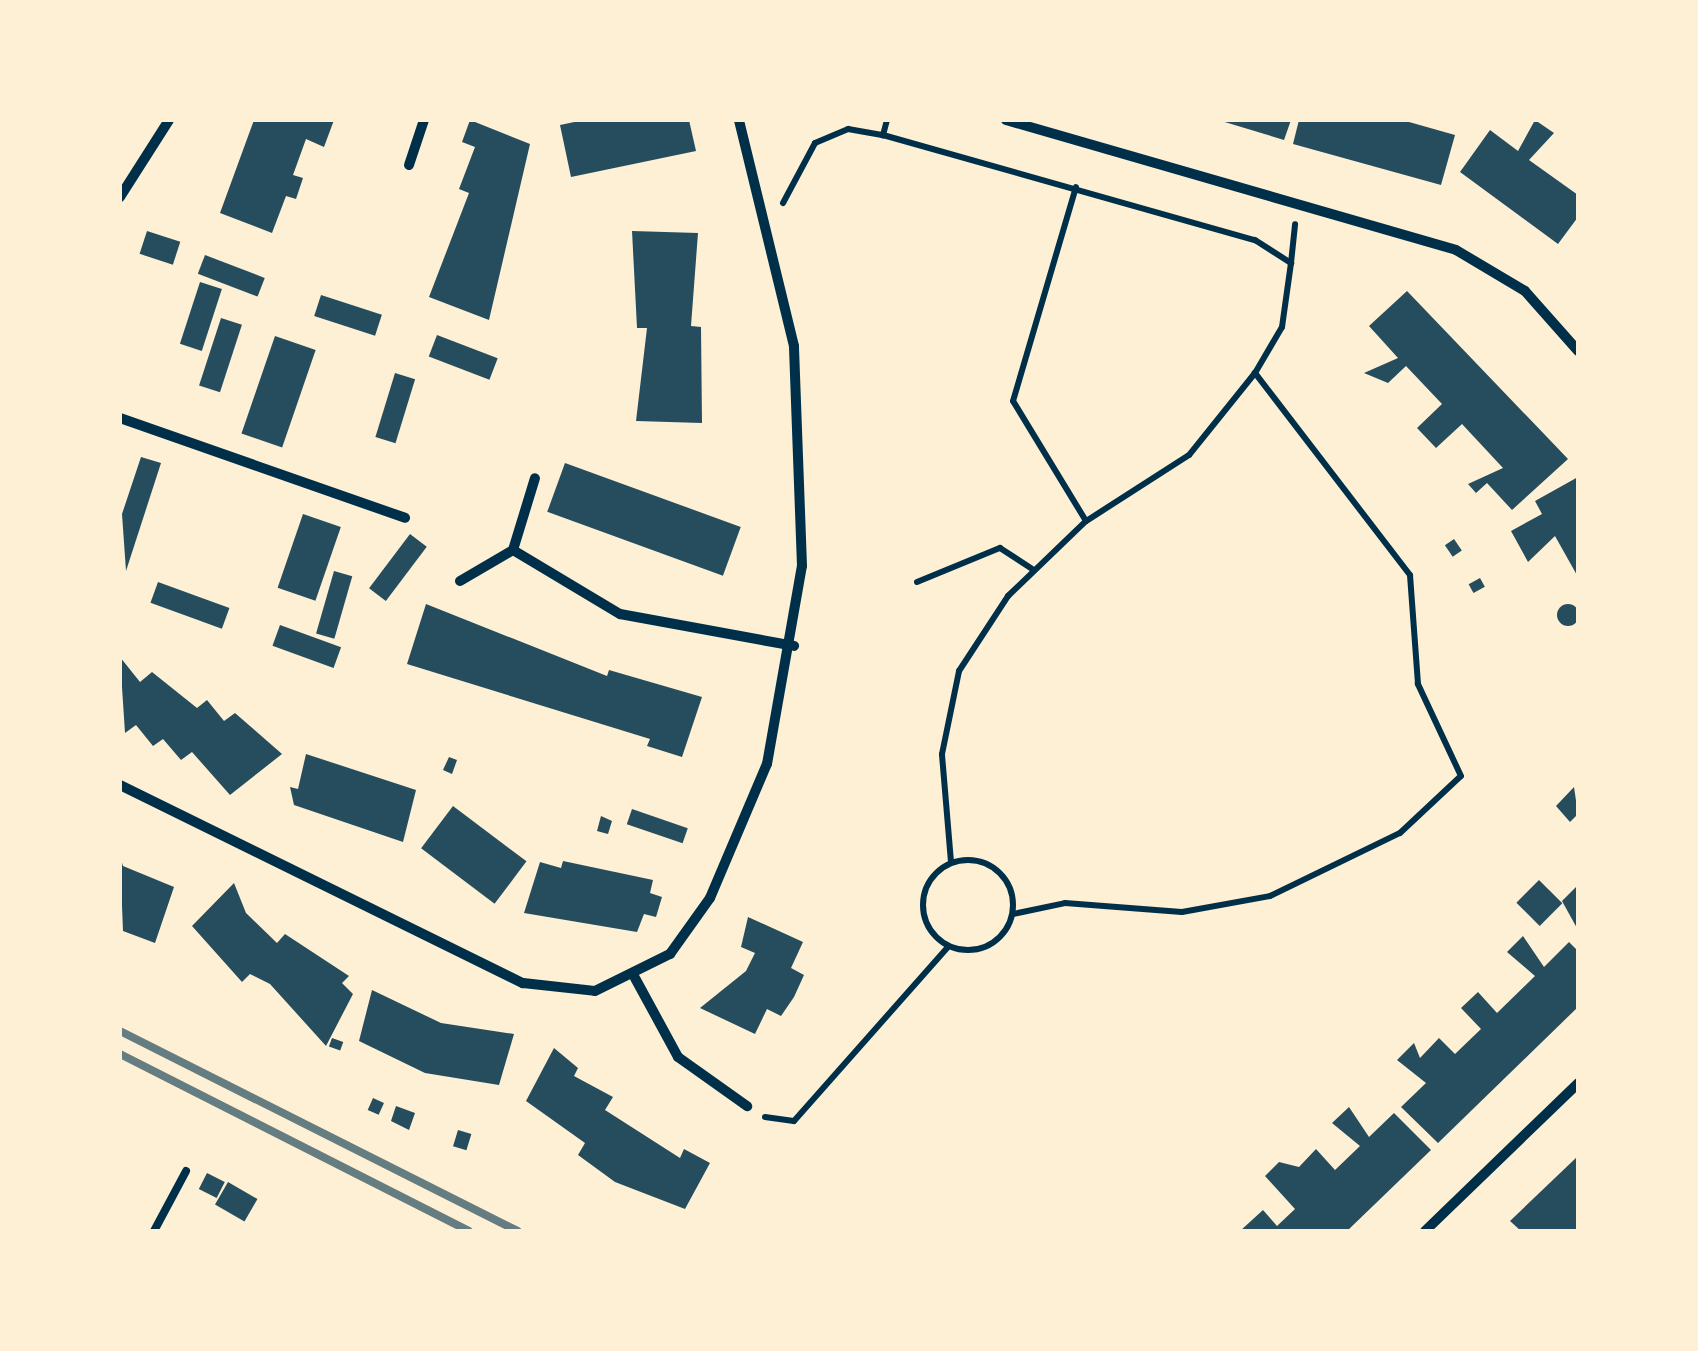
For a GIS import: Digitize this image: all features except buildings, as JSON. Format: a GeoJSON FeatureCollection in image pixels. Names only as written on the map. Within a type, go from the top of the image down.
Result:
{"type":"FeatureCollection","features":[{"type":"Feature","properties":{"kind":"street"},"geometry":{"type":"LineString","coordinates":[[120,197],[169,120]]}},
{"type":"Feature","properties":{"kind":"street"},"geometry":{"type":"LineString","coordinates":[[409,165],[424,120]]}},
{"type":"Feature","properties":{"kind":"street"},"geometry":{"type":"LineString","coordinates":[[120,785],[523,983],[575,992],[635,978],[670,954],[710,898],[766,764],[794,646],[803,433],[769,229],[739,120]]}},
{"type":"Feature","properties":{"kind":"street"},"geometry":{"type":"LineString","coordinates":[[1006,120],[1298,203],[1478,260],[1525,291],[1578,350]]}},
{"type":"Feature","properties":{"kind":"street"},"geometry":{"type":"LineString","coordinates":[[1054,134],[1058,120]]}},
{"type":"Feature","properties":{"kind":"street"},"geometry":{"type":"LineString","coordinates":[[120,418],[405,518]]}},
{"type":"Feature","properties":{"kind":"street"},"geometry":{"type":"LineString","coordinates":[[460,581],[514,550],[535,478]]}},
{"type":"Feature","properties":{"kind":"street"},"geometry":{"type":"LineString","coordinates":[[514,550],[620,614],[794,646]]}},
{"type":"Feature","properties":{"kind":"street"},"geometry":{"type":"LineString","coordinates":[[635,978],[678,1058],[747,1106]]}},
{"type":"Feature","properties":{"kind":"street"},"geometry":{"type":"LineString","coordinates":[[1425,1231],[1578,1082]]}},
{"type":"Feature","properties":{"kind":"lane"},"geometry":{"type":"LineString","coordinates":[[154,1231],[186,1172]]}},
{"type":"Feature","properties":{"kind":"path"},"geometry":{"type":"LineString","coordinates":[[883,135],[886,120]]}},
{"type":"Feature","properties":{"kind":"path"},"geometry":{"type":"LineString","coordinates":[[769,229],[815,142],[848,129],[1076,186],[1255,240],[1290,263]]}},
{"type":"Feature","properties":{"kind":"path"},"geometry":{"type":"LineString","coordinates":[[1076,186],[1013,400],[1086,521]]}},
{"type":"Feature","properties":{"kind":"path"},"geometry":{"type":"LineString","coordinates":[[948,948],[923,903],[950,862],[941,792],[948,706],[970,647],[1032,570],[1086,521],[1189,455],[1255,373],[1282,327],[1298,203]]}},
{"type":"Feature","properties":{"kind":"path"},"geometry":{"type":"LineString","coordinates":[[747,1106],[794,1121],[948,948],[984,947],[1013,914],[1066,904],[1182,912],[1270,896],[1400,833],[1461,776],[1418,684],[1410,574],[1255,373]]}},
{"type":"Feature","properties":{"kind":"path"},"geometry":{"type":"LineString","coordinates":[[916,582],[993,549],[1032,570]]}},
{"type":"Feature","properties":{"kind":"path"},"geometry":{"type":"LineString","coordinates":[[950,862],[1000,873],[1013,914]]}},
{"type":"Feature","properties":{"kind":"railway"},"geometry":{"type":"LineString","coordinates":[[120,1031],[517,1231]]}},
{"type":"Feature","properties":{"kind":"railway"},"geometry":{"type":"LineString","coordinates":[[120,1054],[469,1231]]}}]}
